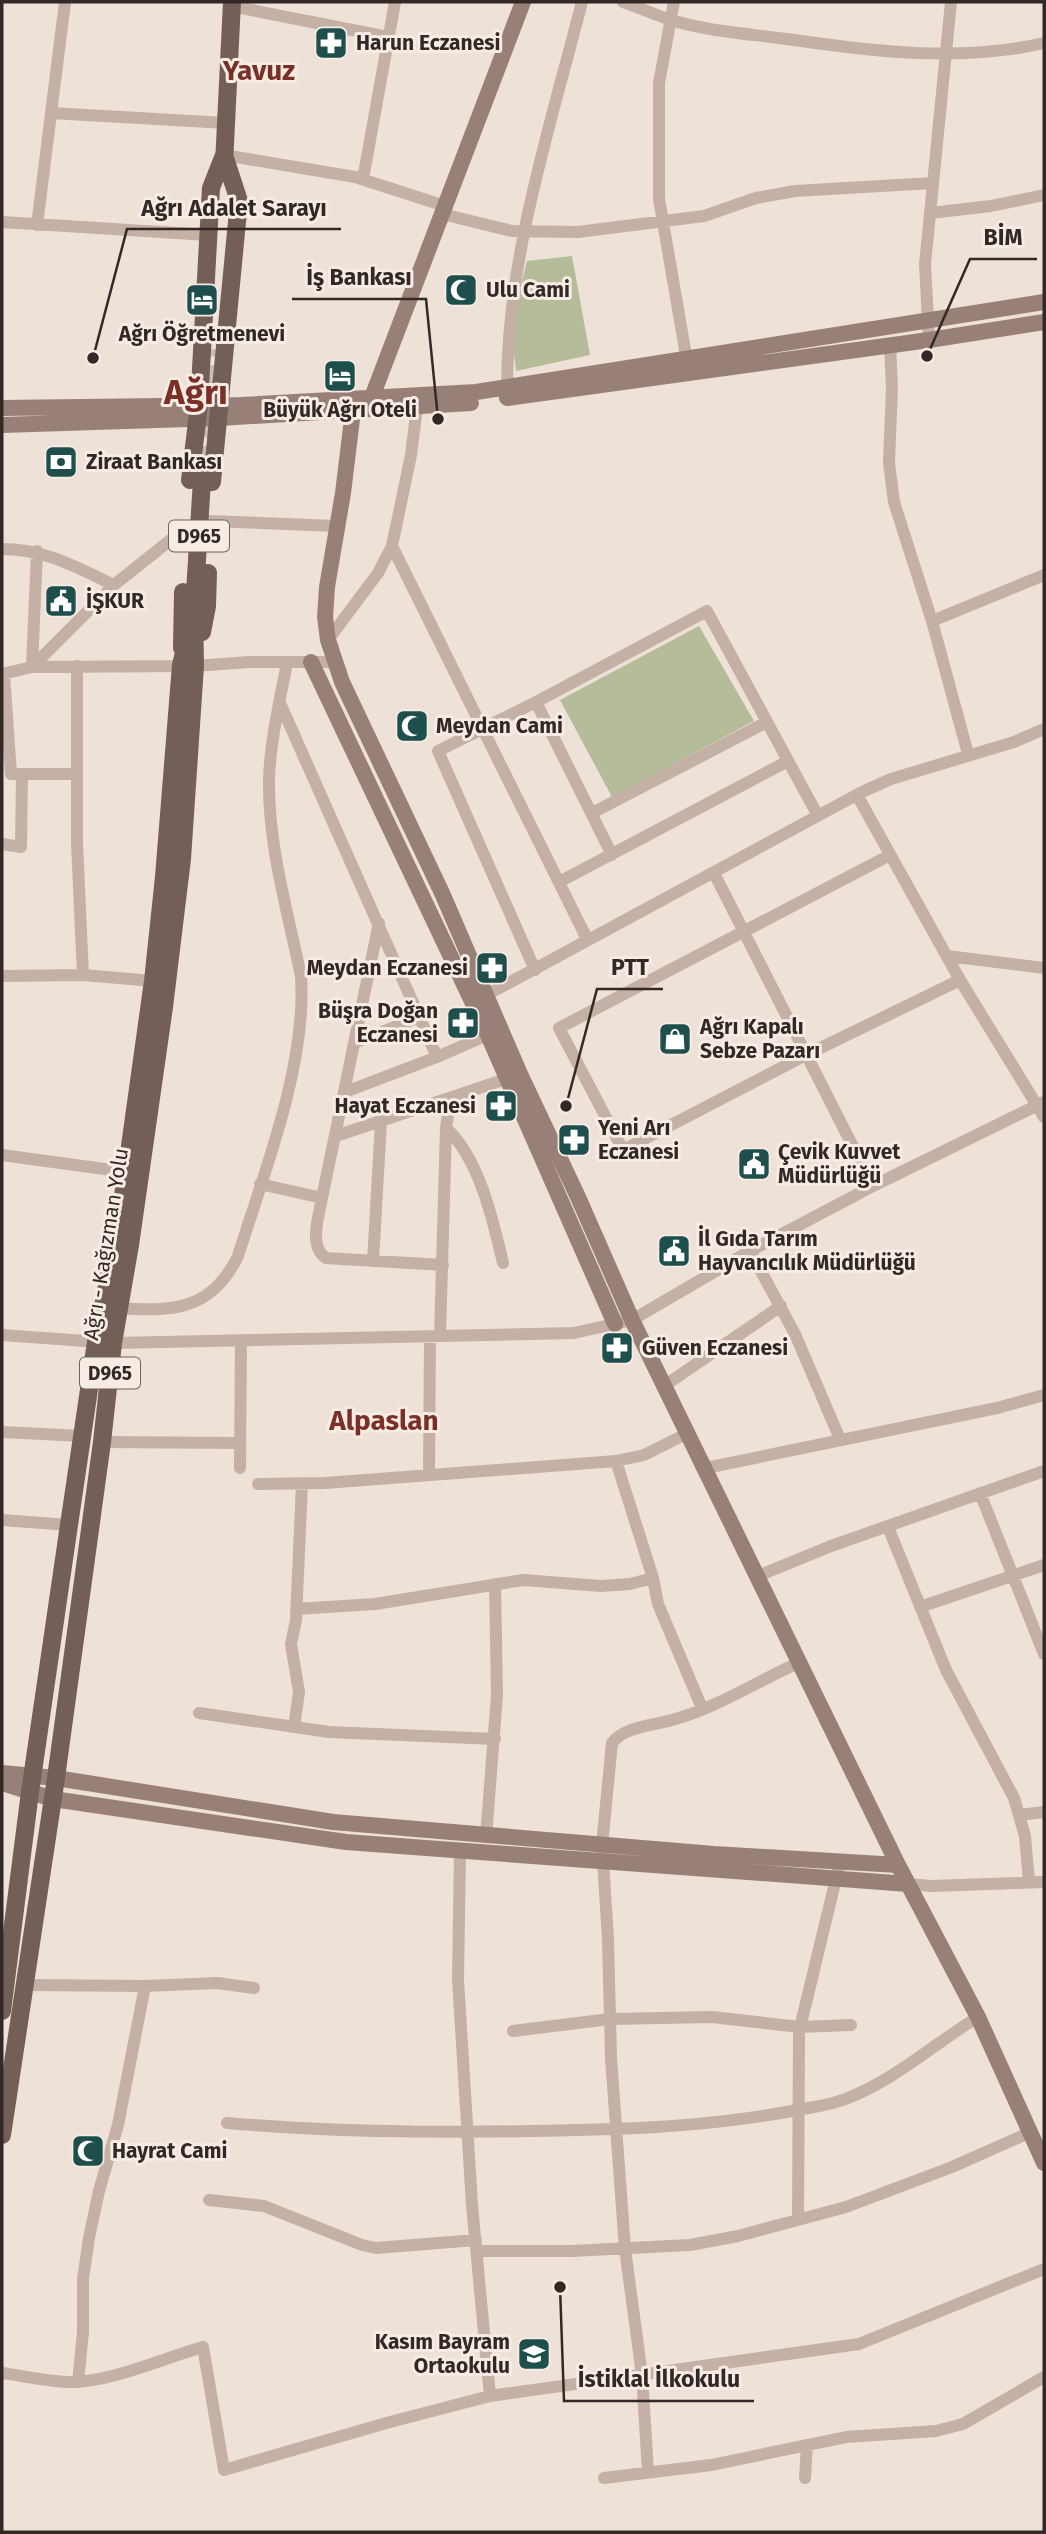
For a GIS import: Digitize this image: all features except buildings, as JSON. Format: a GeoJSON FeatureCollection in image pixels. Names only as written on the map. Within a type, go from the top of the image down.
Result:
{"type":"FeatureCollection","features":[{"type":"Feature","properties":{"kind":"main road"},"geometry":{"type":"LineString","coordinates":[[211,349],[225,155],[232,4]]}},
{"type":"Feature","properties":{"kind":"main road"},"geometry":{"type":"LineString","coordinates":[[188,666],[188,526],[198,412],[211,188],[225,155]]}},
{"type":"Feature","properties":{"kind":"main road"},"geometry":{"type":"LineString","coordinates":[[188,666],[207,607],[213,465],[239,201],[225,155]]}},
{"type":"Feature","properties":{"kind":"main road","name":"Ağrı - Kağızman Yolu"},"geometry":{"type":"LineString","coordinates":[[2,2135],[56,1778],[102,1442],[105,1343],[125,1172],[153,981],[194,608],[203,464]]}},
{"type":"Feature","properties":{"kind":"main road","name":"Ağrı - Kağızman Yolu"},"geometry":{"type":"LineString","coordinates":[[2,2011],[31,1784],[82,1436],[105,1343],[119,1308],[164,1007],[182,859],[188,666]]}},
{"type":"Feature","properties":{"kind":"street"},"geometry":{"type":"LineString","coordinates":[[37,225],[65,2]]}},
{"type":"Feature","properties":{"kind":"street"},"geometry":{"type":"LineString","coordinates":[[363,179],[395,2]]}},
{"type":"Feature","properties":{"kind":"street"},"geometry":{"type":"LineString","coordinates":[[372,397],[523,2]]}},
{"type":"Feature","properties":{"kind":"street"},"geometry":{"type":"LineString","coordinates":[[507,388],[510,315],[530,206],[582,2]]}},
{"type":"Feature","properties":{"kind":"street"},"geometry":{"type":"LineString","coordinates":[[623,2],[669,19],[870,51],[947,53],[1011,50],[1044,43]]}},
{"type":"Feature","properties":{"kind":"street"},"geometry":{"type":"LineString","coordinates":[[674,2],[659,83],[659,199],[688,367]]}},
{"type":"Feature","properties":{"kind":"street"},"geometry":{"type":"LineString","coordinates":[[929,340],[925,264],[951,2]]}},
{"type":"Feature","properties":{"kind":"street"},"geometry":{"type":"LineString","coordinates":[[232,4],[388,37]]}},
{"type":"Feature","properties":{"kind":"street"},"geometry":{"type":"LineString","coordinates":[[51,113],[226,123]]}},
{"type":"Feature","properties":{"kind":"street"},"geometry":{"type":"LineString","coordinates":[[225,155],[363,179],[443,210],[512,231],[526,232],[578,232],[704,216],[756,198],[795,191],[933,183]]}},
{"type":"Feature","properties":{"kind":"street"},"geometry":{"type":"LineString","coordinates":[[930,213],[991,206],[1044,195]]}},
{"type":"Feature","properties":{"kind":"street"},"geometry":{"type":"LineString","coordinates":[[2,222],[208,235]]}},
{"type":"Feature","properties":{"kind":"street"},"geometry":{"type":"LineString","coordinates":[[2,425],[198,412],[353,411],[477,402],[688,367],[927,320],[1044,302]]}},
{"type":"Feature","properties":{"kind":"street"},"geometry":{"type":"LineString","coordinates":[[220,411],[372,397],[476,393],[890,346],[1044,322]]}},
{"type":"Feature","properties":{"kind":"street"},"geometry":{"type":"LineString","coordinates":[[890,346],[891,483],[968,754]]}},
{"type":"Feature","properties":{"kind":"street"},"geometry":{"type":"LineString","coordinates":[[328,640],[378,573],[392,546],[411,455],[417,407]]}},
{"type":"Feature","properties":{"kind":"street"},"geometry":{"type":"LineString","coordinates":[[2,408],[198,412]]}},
{"type":"Feature","properties":{"kind":"street"},"geometry":{"type":"LineString","coordinates":[[353,411],[327,587],[325,617],[328,640],[348,695],[442,893],[479,999]]}},
{"type":"Feature","properties":{"kind":"street"},"geometry":{"type":"LineString","coordinates":[[209,521],[337,526]]}},
{"type":"Feature","properties":{"kind":"street"},"geometry":{"type":"LineString","coordinates":[[32,667],[114,585],[188,526]]}},
{"type":"Feature","properties":{"kind":"street"},"geometry":{"type":"LineString","coordinates":[[392,546],[587,939]]}},
{"type":"Feature","properties":{"kind":"street"},"geometry":{"type":"LineString","coordinates":[[2,549],[37,551],[56,557],[114,585]]}},
{"type":"Feature","properties":{"kind":"street"},"geometry":{"type":"LineString","coordinates":[[32,667],[37,551]]}},
{"type":"Feature","properties":{"kind":"street"},"geometry":{"type":"LineString","coordinates":[[932,621],[1044,575]]}},
{"type":"Feature","properties":{"kind":"street"},"geometry":{"type":"LineString","coordinates":[[535,970],[438,751],[707,611],[818,816]]}},
{"type":"Feature","properties":{"kind":"street"},"geometry":{"type":"LineString","coordinates":[[311,662],[479,999],[514,1076],[615,1324]]}},
{"type":"Feature","properties":{"kind":"street"},"geometry":{"type":"LineString","coordinates":[[77,774],[11,774],[3,674],[32,667],[334,662]]}},
{"type":"Feature","properties":{"kind":"street"},"geometry":{"type":"LineString","coordinates":[[119,1308],[177,1310],[202,1300],[229,1273],[260,1184],[289,1083],[301,1017],[301,977],[272,840],[269,777],[279,702],[288,663]]}},
{"type":"Feature","properties":{"kind":"street"},"geometry":{"type":"LineString","coordinates":[[77,666],[77,843],[83,975]]}},
{"type":"Feature","properties":{"kind":"street"},"geometry":{"type":"LineString","coordinates":[[279,702],[437,1058]]}},
{"type":"Feature","properties":{"kind":"street"},"geometry":{"type":"LineString","coordinates":[[536,702],[612,855]]}},
{"type":"Feature","properties":{"kind":"street"},"geometry":{"type":"LineString","coordinates":[[592,813],[767,722]]}},
{"type":"Feature","properties":{"kind":"street"},"geometry":{"type":"LineString","coordinates":[[479,999],[857,795],[891,779],[1014,742],[1044,729]]}},
{"type":"Feature","properties":{"kind":"street"},"geometry":{"type":"LineString","coordinates":[[559,882],[788,761]]}},
{"type":"Feature","properties":{"kind":"street"},"geometry":{"type":"LineString","coordinates":[[2,844],[21,847],[22,774]]}},
{"type":"Feature","properties":{"kind":"street"},"geometry":{"type":"LineString","coordinates":[[2,1335],[105,1343],[574,1333],[632,1320],[750,1251],[873,1186],[1041,1108],[960,981],[857,795]]}},
{"type":"Feature","properties":{"kind":"street"},"geometry":{"type":"LineString","coordinates":[[890,855],[559,1028],[623,1150],[806,1055],[960,981]]}},
{"type":"Feature","properties":{"kind":"street"},"geometry":{"type":"LineString","coordinates":[[714,873],[873,1186]]}},
{"type":"Feature","properties":{"kind":"street"},"geometry":{"type":"LineString","coordinates":[[379,923],[321,1198],[316,1242],[321,1254],[333,1259],[443,1265]]}},
{"type":"Feature","properties":{"kind":"street"},"geometry":{"type":"LineString","coordinates":[[947,956],[1044,968]]}},
{"type":"Feature","properties":{"kind":"street"},"geometry":{"type":"LineString","coordinates":[[2,976],[83,975],[153,981]]}},
{"type":"Feature","properties":{"kind":"street"},"geometry":{"type":"LineString","coordinates":[[354,1044],[419,1017]]}},
{"type":"Feature","properties":{"kind":"street"},"geometry":{"type":"LineString","coordinates":[[345,1092],[437,1058],[494,1032]]}},
{"type":"Feature","properties":{"kind":"street"},"geometry":{"type":"LineString","coordinates":[[336,1136],[514,1076]]}},
{"type":"Feature","properties":{"kind":"street"},"geometry":{"type":"LineString","coordinates":[[514,1076],[578,1197],[632,1320],[898,1865],[978,2017],[1044,2163]]}},
{"type":"Feature","properties":{"kind":"street"},"geometry":{"type":"LineString","coordinates":[[429,1474],[435,1336],[443,1265],[446,1128],[450,1099]]}},
{"type":"Feature","properties":{"kind":"street"},"geometry":{"type":"LineString","coordinates":[[373,1261],[381,1122]]}},
{"type":"Feature","properties":{"kind":"street"},"geometry":{"type":"LineString","coordinates":[[446,1128],[460,1141],[482,1189],[503,1263]]}},
{"type":"Feature","properties":{"kind":"street"},"geometry":{"type":"LineString","coordinates":[[2,1154],[125,1172]]}},
{"type":"Feature","properties":{"kind":"street"},"geometry":{"type":"LineString","coordinates":[[260,1184],[321,1198]]}},
{"type":"Feature","properties":{"kind":"street"},"geometry":{"type":"LineString","coordinates":[[750,1251],[795,1334],[840,1439]]}},
{"type":"Feature","properties":{"kind":"street"},"geometry":{"type":"LineString","coordinates":[[664,1385],[781,1306]]}},
{"type":"Feature","properties":{"kind":"street"},"geometry":{"type":"LineString","coordinates":[[240,1468],[241,1340]]}},
{"type":"Feature","properties":{"kind":"street"},"geometry":{"type":"LineString","coordinates":[[706,1468],[997,1408],[1044,1395]]}},
{"type":"Feature","properties":{"kind":"street"},"geometry":{"type":"LineString","coordinates":[[2,1432],[82,1436]]}},
{"type":"Feature","properties":{"kind":"street"},"geometry":{"type":"LineString","coordinates":[[258,1485],[616,1461],[644,1455],[688,1433]]}},
{"type":"Feature","properties":{"kind":"street"},"geometry":{"type":"LineString","coordinates":[[102,1442],[239,1443]]}},
{"type":"Feature","properties":{"kind":"street"},"geometry":{"type":"LineString","coordinates":[[616,1461],[653,1578],[658,1604],[702,1709]]}},
{"type":"Feature","properties":{"kind":"street"},"geometry":{"type":"LineString","coordinates":[[758,1576],[831,1546],[1044,1471]]}},
{"type":"Feature","properties":{"kind":"street"},"geometry":{"type":"LineString","coordinates":[[294,1727],[299,1692],[291,1644],[296,1609],[302,1483]]}},
{"type":"Feature","properties":{"kind":"street"},"geometry":{"type":"LineString","coordinates":[[980,1493],[1044,1654]]}},
{"type":"Feature","properties":{"kind":"street"},"geometry":{"type":"LineString","coordinates":[[2,1520],[69,1525]]}},
{"type":"Feature","properties":{"kind":"street"},"geometry":{"type":"LineString","coordinates":[[888,1527],[946,1670],[1014,1798],[1025,1836],[1029,1882]]}},
{"type":"Feature","properties":{"kind":"street"},"geometry":{"type":"LineString","coordinates":[[920,1607],[1044,1565]]}},
{"type":"Feature","properties":{"kind":"street"},"geometry":{"type":"LineString","coordinates":[[296,1609],[375,1604],[523,1580],[601,1586],[629,1584],[653,1578]]}},
{"type":"Feature","properties":{"kind":"street"},"geometry":{"type":"LineString","coordinates":[[486,1837],[495,1739],[495,1584]]}},
{"type":"Feature","properties":{"kind":"street"},"geometry":{"type":"LineString","coordinates":[[648,2472],[642,2375],[625,2249],[610,2019],[602,1853],[612,1743],[616,1737],[702,1709],[800,1662]]}},
{"type":"Feature","properties":{"kind":"street"},"geometry":{"type":"LineString","coordinates":[[199,1713],[330,1732],[495,1739]]}},
{"type":"Feature","properties":{"kind":"street"},"geometry":{"type":"LineString","coordinates":[[2,1773],[31,1784],[53,1798],[346,1842],[460,1851],[713,1854],[838,1870],[931,1886],[1044,1882]]}},
{"type":"Feature","properties":{"kind":"street"},"geometry":{"type":"LineString","coordinates":[[2,1783],[31,1784],[56,1778],[333,1822],[486,1837],[602,1853]]}},
{"type":"Feature","properties":{"kind":"street"},"geometry":{"type":"LineString","coordinates":[[1019,1815],[1044,1812]]}},
{"type":"Feature","properties":{"kind":"street"},"geometry":{"type":"LineString","coordinates":[[460,1851],[458,1980],[467,2130],[490,2396]]}},
{"type":"Feature","properties":{"kind":"street"},"geometry":{"type":"LineString","coordinates":[[838,1870],[898,1865]]}},
{"type":"Feature","properties":{"kind":"street"},"geometry":{"type":"LineString","coordinates":[[798,2219],[797,2056],[800,2026],[838,1870]]}},
{"type":"Feature","properties":{"kind":"street"},"geometry":{"type":"LineString","coordinates":[[26,1984],[145,1986],[216,1983],[254,1988]]}},
{"type":"Feature","properties":{"kind":"street"},"geometry":{"type":"LineString","coordinates":[[78,2382],[83,2332],[83,2280],[89,2238],[118,2125],[145,1986]]}},
{"type":"Feature","properties":{"kind":"street"},"geometry":{"type":"LineString","coordinates":[[513,2031],[610,2019],[728,2017],[800,2026],[851,2025]]}},
{"type":"Feature","properties":{"kind":"street"},"geometry":{"type":"LineString","coordinates":[[227,2123],[314,2130],[616,2128],[685,2126],[823,2107],[885,2081],[936,2043],[978,2017]]}},
{"type":"Feature","properties":{"kind":"street"},"geometry":{"type":"LineString","coordinates":[[209,2200],[264,2206],[362,2245],[376,2248],[476,2245],[625,2249],[690,2245],[738,2236],[846,2207],[952,2167],[1031,2132]]}},
{"type":"Feature","properties":{"kind":"street"},"geometry":{"type":"LineString","coordinates":[[2,2373],[78,2382],[117,2374],[203,2347],[224,2470],[490,2396],[859,2344],[1044,2269]]}},
{"type":"Feature","properties":{"kind":"street"},"geometry":{"type":"LineString","coordinates":[[604,2477],[711,2465],[846,2437],[918,2434],[963,2424],[1044,2377]]}},
{"type":"Feature","properties":{"kind":"street"},"geometry":{"type":"LineString","coordinates":[[805,2479],[807,2445]]}},
{"type":"Feature","properties":{"kind":"green space"},"geometry":{"type":"Polygon","coordinates":[[[572,256],[590,355],[516,371],[511,326],[527,261],[572,256]]]}},
{"type":"Feature","properties":{"kind":"green space"},"geometry":{"type":"Polygon","coordinates":[[[699,626],[754,721],[612,797],[560,700],[699,626]]]}},
{"type":"Feature","properties":{"kind":"tunnel"},"geometry":{"type":"LineString","coordinates":[[203,464],[211,349]]}},
{"type":"Feature","properties":{"kind":"place","name":"Harun Eczanesi"},"geometry":{"type":"Point","coordinates":[331,43]}},
{"type":"Feature","properties":{"kind":"place","name":"Ulu Cami"},"geometry":{"type":"Point","coordinates":[461,290]}},
{"type":"Feature","properties":{"kind":"place","name":"Ağrı Öğretmenevi"},"geometry":{"type":"Point","coordinates":[202,300]}},
{"type":"Feature","properties":{"kind":"place","name":"BİM"},"geometry":{"type":"Point","coordinates":[927,356]}},
{"type":"Feature","properties":{"kind":"place","name":"Ağrı Adalet Sarayı"},"geometry":{"type":"Point","coordinates":[93,358]}},
{"type":"Feature","properties":{"kind":"place","name":"Büyük Ağrı Oteli"},"geometry":{"type":"Point","coordinates":[340,376]}},
{"type":"Feature","properties":{"kind":"place","name":"İş Bankası"},"geometry":{"type":"Point","coordinates":[438,419]}},
{"type":"Feature","properties":{"kind":"place","name":"Ziraat Bankası"},"geometry":{"type":"Point","coordinates":[61,462]}},
{"type":"Feature","properties":{"kind":"place","name":"İŞKUR"},"geometry":{"type":"Point","coordinates":[61,601]}},
{"type":"Feature","properties":{"kind":"place","name":"Meydan Cami"},"geometry":{"type":"Point","coordinates":[412,726]}},
{"type":"Feature","properties":{"kind":"place","name":"Meydan Eczanesi"},"geometry":{"type":"Point","coordinates":[492,968]}},
{"type":"Feature","properties":{"kind":"place","name":"Büşra Doğan Eczanesi"},"geometry":{"type":"Point","coordinates":[463,1023]}},
{"type":"Feature","properties":{"kind":"place","name":"Ağrı Kapalı Sebze Pazarı"},"geometry":{"type":"Point","coordinates":[675,1039]}},
{"type":"Feature","properties":{"kind":"place","name":"Hayat Eczanesi"},"geometry":{"type":"Point","coordinates":[501,1106]}},
{"type":"Feature","properties":{"kind":"place","name":"PTT"},"geometry":{"type":"Point","coordinates":[566,1106]}},
{"type":"Feature","properties":{"kind":"place","name":"Yeni Arı Eczanesi"},"geometry":{"type":"Point","coordinates":[574,1140]}},
{"type":"Feature","properties":{"kind":"place","name":"Çevik Kuvvet Müdürlüğü"},"geometry":{"type":"Point","coordinates":[754,1164]}},
{"type":"Feature","properties":{"kind":"place","name":"İl Gıda Tarım Hayvancılık Müdürlüğü"},"geometry":{"type":"Point","coordinates":[674,1251]}},
{"type":"Feature","properties":{"kind":"place","name":"Güven Eczanesi"},"geometry":{"type":"Point","coordinates":[617,1348]}},
{"type":"Feature","properties":{"kind":"place","name":"Hayrat Cami"},"geometry":{"type":"Point","coordinates":[88,2151]}},
{"type":"Feature","properties":{"kind":"place","name":"İstiklal İlkokulu"},"geometry":{"type":"Point","coordinates":[560,2287]}},
{"type":"Feature","properties":{"kind":"place","name":"Kasım Bayram Ortaokulu"},"geometry":{"type":"Point","coordinates":[534,2354]}},
{"type":"Feature","properties":{"kind":"district","name":"Yavuz"},"geometry":{"type":"Point","coordinates":[259,70]}},
{"type":"Feature","properties":{"kind":"district","name":"Ağrı"},"geometry":{"type":"Point","coordinates":[196,392]}},
{"type":"Feature","properties":{"kind":"district","name":"Alpaslan"},"geometry":{"type":"Point","coordinates":[384,1420]}}]}
